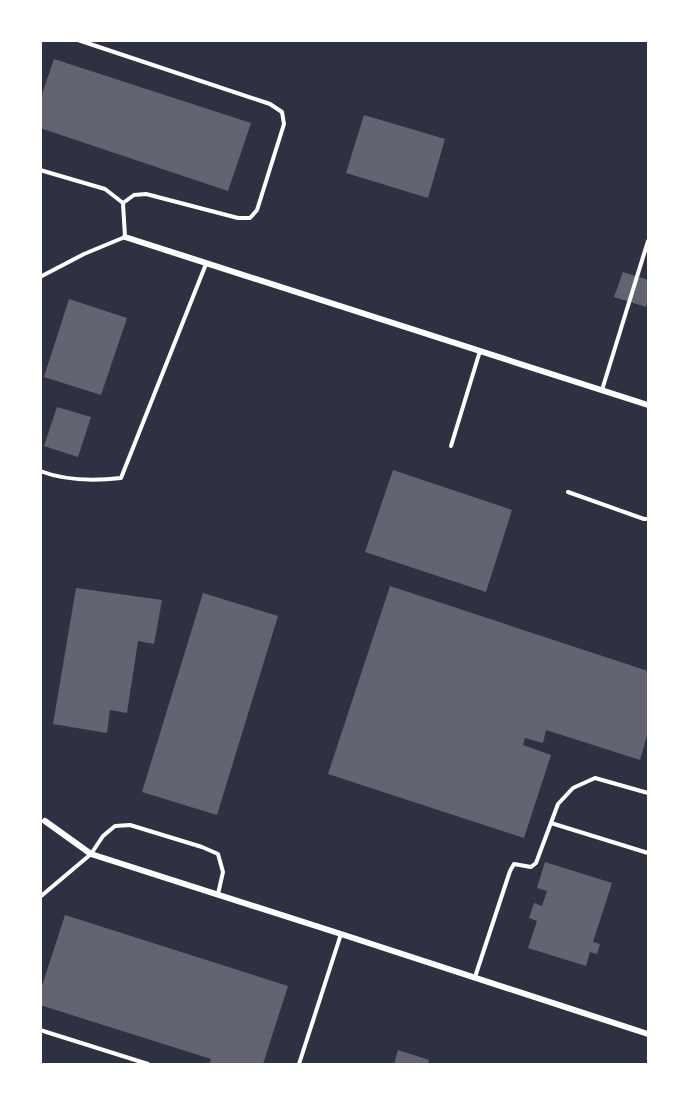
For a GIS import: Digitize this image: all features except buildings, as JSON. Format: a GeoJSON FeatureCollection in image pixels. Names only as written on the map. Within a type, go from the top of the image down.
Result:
{"type":"FeatureCollection","features":[{"type":"Feature","properties":{"kind":"street"},"geometry":{"type":"LineString","coordinates":[[125,237],[648,405]]}},
{"type":"Feature","properties":{"kind":"street"},"geometry":{"type":"LineString","coordinates":[[45,821],[91,854],[648,1034]]}},
{"type":"Feature","properties":{"kind":"lane"},"geometry":{"type":"LineString","coordinates":[[78,40],[270,104],[282,112],[284,124],[257,210],[250,218],[238,218],[146,194],[134,195],[123,203]]}},
{"type":"Feature","properties":{"kind":"lane"},"geometry":{"type":"LineString","coordinates":[[40,170],[105,189],[123,203],[125,237],[84,254],[40,277]]}},
{"type":"Feature","properties":{"kind":"lane"},"geometry":{"type":"LineString","coordinates":[[602,390],[648,241]]}},
{"type":"Feature","properties":{"kind":"lane"},"geometry":{"type":"LineString","coordinates":[[40,471],[71,479],[96,481],[121,478],[207,263]]}},
{"type":"Feature","properties":{"kind":"lane"},"geometry":{"type":"LineString","coordinates":[[451,446],[480,351]]}},
{"type":"Feature","properties":{"kind":"lane"},"geometry":{"type":"LineString","coordinates":[[568,492],[648,519]]}},
{"type":"Feature","properties":{"kind":"lane"},"geometry":{"type":"LineString","coordinates":[[475,977],[510,871],[514,864],[531,867],[536,863],[558,804],[573,788],[595,778],[648,793]]}},
{"type":"Feature","properties":{"kind":"lane"},"geometry":{"type":"LineString","coordinates":[[551,823],[648,853]]}},
{"type":"Feature","properties":{"kind":"lane"},"geometry":{"type":"LineString","coordinates":[[40,897],[91,854],[103,836],[115,826],[130,825],[218,854],[223,872],[218,894]]}},
{"type":"Feature","properties":{"kind":"lane"},"geometry":{"type":"LineString","coordinates":[[299,1065],[341,934]]}},
{"type":"Feature","properties":{"kind":"lane"},"geometry":{"type":"LineString","coordinates":[[40,1030],[148,1065]]}}]}
